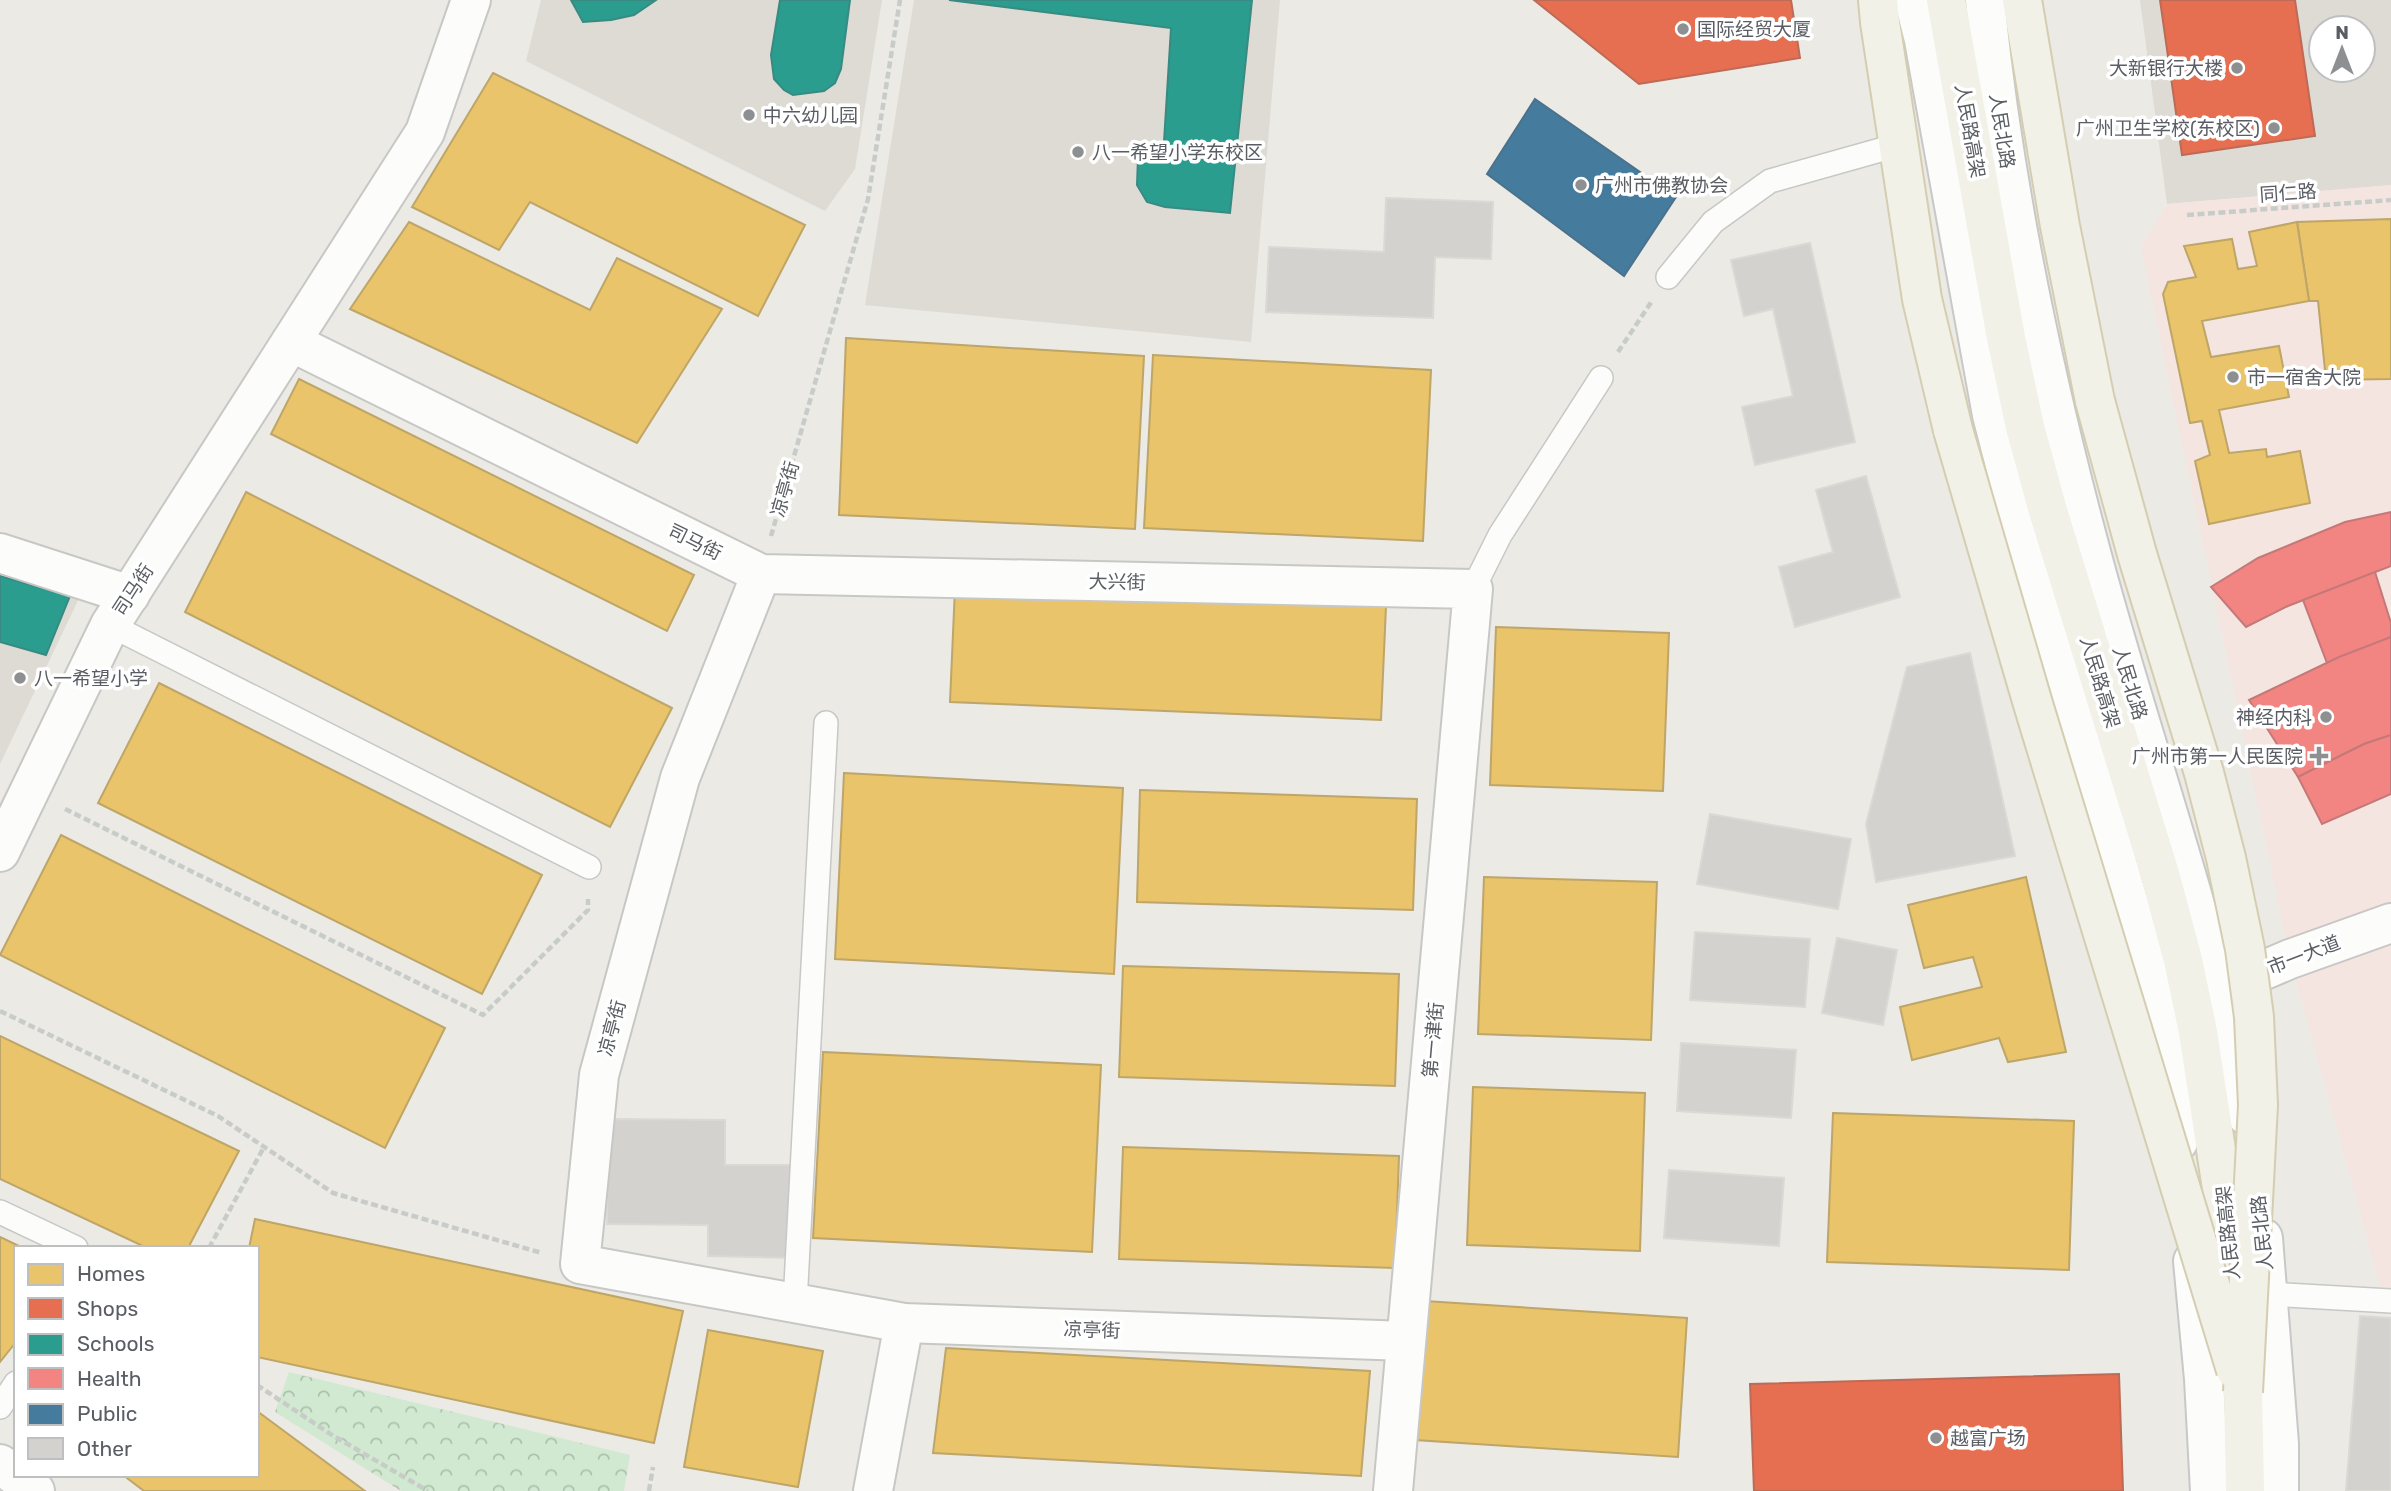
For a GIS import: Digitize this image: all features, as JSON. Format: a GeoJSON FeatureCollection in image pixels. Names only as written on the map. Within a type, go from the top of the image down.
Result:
{"type":"FeatureCollection","features":[{"type":"Feature","properties":{"kind":"main road"},"geometry":{"type":"LineString","coordinates":[[1878,0],[1922,299],[1953,430],[2037,717],[2243,1392]]}},
{"type":"Feature","properties":{"kind":"main road","name":"人民路高架"},"geometry":{"type":"LineString","coordinates":[[1946,0],[2025,428],[2160,874],[2183,960],[2198,1032],[2230,1241],[2243,1392],[2245,1491]]}},
{"type":"Feature","properties":{"kind":"main road"},"geometry":{"type":"LineString","coordinates":[[2022,0],[2060,226],[2095,401],[2137,554],[2204,773],[2245,948],[2254,1017],[2258,1105],[2243,1392]]}},
{"type":"Feature","properties":{"kind":"street","name":"司马街"},"geometry":{"type":"LineString","coordinates":[[0,852],[120,610],[425,132],[471,0]]}},
{"type":"Feature","properties":{"kind":"street"},"geometry":{"type":"LineString","coordinates":[[1914,0],[1992,415],[2029,558],[2149,973],[2162,1035],[2196,1284],[2210,1491]]}},
{"type":"Feature","properties":{"kind":"street","name":"人民北路"},"geometry":{"type":"LineString","coordinates":[[1985,0],[1992,70],[2015,219],[2048,387],[2096,573],[2150,750],[2236,1061],[2253,1148],[2268,1294],[2279,1444],[2279,1491]]}},
{"type":"Feature","properties":{"kind":"street","name":"司马街"},"geometry":{"type":"LineString","coordinates":[[291,342],[761,574]]}},
{"type":"Feature","properties":{"kind":"street"},"geometry":{"type":"LineString","coordinates":[[0,553],[120,610]]}},
{"type":"Feature","properties":{"kind":"street","name":"大兴街"},"geometry":{"type":"LineString","coordinates":[[761,574],[1473,589]]}},
{"type":"Feature","properties":{"kind":"street","name":"凉亭街"},"geometry":{"type":"LineString","coordinates":[[761,574],[680,778],[599,1075],[580,1264],[904,1323],[1406,1341]]}},
{"type":"Feature","properties":{"kind":"street","name":"第一津街"},"geometry":{"type":"LineString","coordinates":[[1393,1491],[1473,589]]}},
{"type":"Feature","properties":{"kind":"street","name":"市一大道"},"geometry":{"type":"LineString","coordinates":[[2218,989],[2290,959],[2391,923]]}},
{"type":"Feature","properties":{"kind":"street"},"geometry":{"type":"LineString","coordinates":[[873,1491],[904,1323]]}},
{"type":"Feature","properties":{"kind":"street"},"geometry":{"type":"LineString","coordinates":[[0,1464],[14,1475]]}},
{"type":"Feature","properties":{"kind":"street"},"geometry":{"type":"LineString","coordinates":[[17,1477],[35,1491]]}},
{"type":"Feature","properties":{"kind":"lane"},"geometry":{"type":"LineString","coordinates":[[1668,277],[1713,222],[1770,181],[1898,145]]}},
{"type":"Feature","properties":{"kind":"lane"},"geometry":{"type":"LineString","coordinates":[[1473,589],[1500,535],[1601,378]]}},
{"type":"Feature","properties":{"kind":"lane"},"geometry":{"type":"LineString","coordinates":[[120,610],[589,867]]}},
{"type":"Feature","properties":{"kind":"lane"},"geometry":{"type":"LineString","coordinates":[[794,1303],[826,723]]}},
{"type":"Feature","properties":{"kind":"lane"},"geometry":{"type":"LineString","coordinates":[[0,1212],[72,1246]]}},
{"type":"Feature","properties":{"kind":"lane"},"geometry":{"type":"LineString","coordinates":[[2268,1294],[2391,1301]]}},
{"type":"Feature","properties":{"kind":"lane"},"geometry":{"type":"LineString","coordinates":[[0,1407],[14,1386]]}},
{"type":"Feature","properties":{"kind":"path","name":"凉亭街"},"geometry":{"type":"LineString","coordinates":[[761,574],[868,199],[900,0]]}},
{"type":"Feature","properties":{"kind":"path","name":"同仁路"},"geometry":{"type":"LineString","coordinates":[[2187,215],[2391,200]]}},
{"type":"Feature","properties":{"kind":"path"},"geometry":{"type":"LineString","coordinates":[[1601,378],[1668,277]]}},
{"type":"Feature","properties":{"kind":"path"},"geometry":{"type":"LineString","coordinates":[[29,792],[483,1015],[588,910],[589,867]]}},
{"type":"Feature","properties":{"kind":"path"},"geometry":{"type":"LineString","coordinates":[[0,1012],[218,1116],[333,1193],[580,1264]]}},
{"type":"Feature","properties":{"kind":"path"},"geometry":{"type":"LineString","coordinates":[[210,1246],[264,1147]]}},
{"type":"Feature","properties":{"kind":"path"},"geometry":{"type":"LineString","coordinates":[[259,1386],[332,1435],[428,1491]]}},
{"type":"Feature","properties":{"kind":"path"},"geometry":{"type":"LineString","coordinates":[[649,1491],[653,1467]]}},
{"type":"Feature","properties":{"kind":"shaded area","name":"中六幼儿园"},"geometry":{"type":"Polygon","coordinates":[[[541,0],[882,0],[855,169],[825,211],[526,61],[541,0]]]}},
{"type":"Feature","properties":{"kind":"shaded area","name":"八一希望小学东校区"},"geometry":{"type":"Polygon","coordinates":[[[914,0],[1280,0],[1251,342],[865,305],[914,0]]]}},
{"type":"Feature","properties":{"kind":"shaded area","name":"广州卫生学校(东校区)"},"geometry":{"type":"Polygon","coordinates":[[[2140,0],[2391,0],[2391,185],[2167,204],[2140,0]]]}},
{"type":"Feature","properties":{"kind":"shaded area","name":"广州市第一人民医院"},"geometry":{"type":"Polygon","coordinates":[[[2391,185],[2391,1292],[2382,1292],[2290,959],[2141,247],[2167,204],[2391,185]]]}},
{"type":"Feature","properties":{"kind":"shaded area","name":"八一希望小学"},"geometry":{"type":"Polygon","coordinates":[[[0,567],[82,592],[0,764],[0,567]]]}},
{"type":"Feature","properties":{"kind":"green space"},"geometry":{"type":"Polygon","coordinates":[[[289,1372],[630,1455],[624,1491],[401,1491],[275,1412],[289,1372]]]}},
{"type":"Feature","properties":{"kind":"building: Homes"},"geometry":{"type":"Polygon","coordinates":[[[493,73],[805,225],[758,316],[530,202],[499,250],[412,207],[493,73]]]}},
{"type":"Feature","properties":{"kind":"building: Homes"},"geometry":{"type":"Polygon","coordinates":[[[2391,219],[2391,379],[2326,380],[2318,301],[2309,301],[2297,222],[2391,219]]]}},
{"type":"Feature","properties":{"kind":"building: Homes"},"geometry":{"type":"Polygon","coordinates":[[[409,222],[590,310],[617,258],[722,309],[637,443],[350,309],[409,222]]]}},
{"type":"Feature","properties":{"kind":"building: Homes","name":"市一宿舍大院"},"geometry":{"type":"Polygon","coordinates":[[[2297,222],[2309,301],[2202,321],[2211,357],[2279,346],[2289,397],[2219,410],[2229,453],[2266,449],[2267,457],[2300,451],[2310,503],[2209,524],[2195,461],[2210,455],[2202,421],[2190,423],[2163,294],[2168,282],[2196,277],[2184,246],[2232,239],[2238,269],[2257,266],[2249,232],[2297,222]]]}},
{"type":"Feature","properties":{"kind":"building: Homes"},"geometry":{"type":"Polygon","coordinates":[[[846,338],[1144,356],[1135,529],[839,515],[846,338]]]}},
{"type":"Feature","properties":{"kind":"building: Homes"},"geometry":{"type":"Polygon","coordinates":[[[1153,355],[1431,370],[1423,541],[1144,528],[1153,355]]]}},
{"type":"Feature","properties":{"kind":"building: Homes"},"geometry":{"type":"Polygon","coordinates":[[[299,379],[694,575],[667,631],[271,434],[299,379]]]}},
{"type":"Feature","properties":{"kind":"building: Homes"},"geometry":{"type":"Polygon","coordinates":[[[246,492],[672,708],[610,827],[185,612],[246,492]]]}},
{"type":"Feature","properties":{"kind":"building: Homes"},"geometry":{"type":"Polygon","coordinates":[[[955,588],[1386,606],[1381,720],[950,702],[955,588]]]}},
{"type":"Feature","properties":{"kind":"building: Homes"},"geometry":{"type":"Polygon","coordinates":[[[1496,627],[1669,633],[1663,791],[1490,785],[1496,627]]]}},
{"type":"Feature","properties":{"kind":"building: Homes"},"geometry":{"type":"Polygon","coordinates":[[[159,683],[542,875],[482,994],[98,803],[159,683]]]}},
{"type":"Feature","properties":{"kind":"building: Homes"},"geometry":{"type":"Polygon","coordinates":[[[844,773],[1123,788],[1114,974],[835,959],[844,773]]]}},
{"type":"Feature","properties":{"kind":"building: Homes"},"geometry":{"type":"Polygon","coordinates":[[[1140,790],[1417,799],[1413,910],[1137,902],[1140,790]]]}},
{"type":"Feature","properties":{"kind":"building: Homes"},"geometry":{"type":"Polygon","coordinates":[[[61,835],[445,1028],[385,1148],[0,955],[61,835]]]}},
{"type":"Feature","properties":{"kind":"building: Homes"},"geometry":{"type":"Polygon","coordinates":[[[1484,877],[1657,882],[1651,1040],[1478,1034],[1484,877]]]}},
{"type":"Feature","properties":{"kind":"building: Homes"},"geometry":{"type":"Polygon","coordinates":[[[2026,877],[2066,1052],[2008,1062],[1999,1038],[1912,1060],[1900,1007],[1982,987],[1973,957],[1924,968],[1908,905],[2026,877]]]}},
{"type":"Feature","properties":{"kind":"building: Homes"},"geometry":{"type":"Polygon","coordinates":[[[1123,966],[1399,974],[1395,1086],[1119,1077],[1123,966]]]}},
{"type":"Feature","properties":{"kind":"building: Homes"},"geometry":{"type":"Polygon","coordinates":[[[0,1036],[239,1151],[189,1246],[143,1246],[0,1179],[0,1036]]]}},
{"type":"Feature","properties":{"kind":"building: Homes"},"geometry":{"type":"Polygon","coordinates":[[[823,1052],[1101,1065],[1092,1252],[813,1238],[823,1052]]]}},
{"type":"Feature","properties":{"kind":"building: Homes"},"geometry":{"type":"Polygon","coordinates":[[[1473,1087],[1645,1093],[1640,1251],[1467,1245],[1473,1087]]]}},
{"type":"Feature","properties":{"kind":"building: Homes"},"geometry":{"type":"Polygon","coordinates":[[[1833,1113],[2074,1121],[2069,1270],[1827,1262],[1833,1113]]]}},
{"type":"Feature","properties":{"kind":"building: Homes"},"geometry":{"type":"Polygon","coordinates":[[[1123,1147],[1399,1156],[1395,1268],[1119,1259],[1123,1147]]]}},
{"type":"Feature","properties":{"kind":"building: Homes"},"geometry":{"type":"Polygon","coordinates":[[[255,1219],[683,1311],[654,1443],[259,1357],[259,1246],[249,1246],[255,1219]]]}},
{"type":"Feature","properties":{"kind":"building: Homes"},"geometry":{"type":"Polygon","coordinates":[[[0,1237],[19,1246],[14,1246],[14,1344],[0,1362],[0,1237]]]}},
{"type":"Feature","properties":{"kind":"building: Homes"},"geometry":{"type":"Polygon","coordinates":[[[1425,1301],[1687,1318],[1678,1457],[1415,1440],[1425,1301]]]}},
{"type":"Feature","properties":{"kind":"building: Homes"},"geometry":{"type":"Polygon","coordinates":[[[708,1330],[823,1351],[798,1487],[684,1467],[708,1330]]]}},
{"type":"Feature","properties":{"kind":"building: Homes"},"geometry":{"type":"Polygon","coordinates":[[[946,1348],[1370,1371],[1361,1476],[933,1453],[946,1348]]]}},
{"type":"Feature","properties":{"kind":"building: Homes"},"geometry":{"type":"Polygon","coordinates":[[[259,1412],[365,1491],[144,1491],[126,1477],[259,1477],[259,1412]]]}},
{"type":"Feature","properties":{"kind":"building: Shops","name":"国际经贸大厦"},"geometry":{"type":"Polygon","coordinates":[[[1534,0],[1791,0],[1800,58],[1639,84],[1534,0]]]}},
{"type":"Feature","properties":{"kind":"building: Shops","name":"大新银行大楼"},"geometry":{"type":"Polygon","coordinates":[[[2160,0],[2295,0],[2315,136],[2182,155],[2160,0]]]}},
{"type":"Feature","properties":{"kind":"building: Shops","name":"越富广场"},"geometry":{"type":"Polygon","coordinates":[[[2119,1374],[2123,1491],[1754,1491],[1750,1384],[2119,1374]]]}},
{"type":"Feature","properties":{"kind":"building: Schools"},"geometry":{"type":"Polygon","coordinates":[[[571,0],[656,0],[634,15],[583,22],[571,0]]]}},
{"type":"Feature","properties":{"kind":"building: Schools"},"geometry":{"type":"Polygon","coordinates":[[[780,0],[850,0],[841,69],[835,83],[824,91],[793,95],[774,79],[771,55],[780,0]]]}},
{"type":"Feature","properties":{"kind":"building: Schools"},"geometry":{"type":"Polygon","coordinates":[[[949,0],[1252,0],[1230,213],[1165,207],[1147,202],[1137,185],[1138,157],[1163,158],[1171,28],[949,0]]]}},
{"type":"Feature","properties":{"kind":"building: Schools"},"geometry":{"type":"Polygon","coordinates":[[[0,576],[70,596],[46,655],[0,642],[0,576]]]}},
{"type":"Feature","properties":{"kind":"building: Health"},"geometry":{"type":"Polygon","coordinates":[[[2391,512],[2391,566],[2288,606],[2246,627],[2211,587],[2258,558],[2345,522],[2391,512]]]}},
{"type":"Feature","properties":{"kind":"building: Health"},"geometry":{"type":"Polygon","coordinates":[[[2375,572],[2391,623],[2391,637],[2327,663],[2303,600],[2375,572]]]}},
{"type":"Feature","properties":{"kind":"building: Health","name":"神经内科"},"geometry":{"type":"Polygon","coordinates":[[[2391,637],[2391,735],[2364,744],[2298,777],[2249,700],[2339,657],[2391,637]]]}},
{"type":"Feature","properties":{"kind":"building: Health"},"geometry":{"type":"Polygon","coordinates":[[[2391,735],[2391,794],[2322,824],[2298,777],[2364,744],[2391,735]]]}},
{"type":"Feature","properties":{"kind":"building: Public","name":"广州市佛教协会"},"geometry":{"type":"Polygon","coordinates":[[[1535,99],[1676,197],[1624,276],[1487,174],[1535,99]]]}},
{"type":"Feature","properties":{"kind":"building: Other"},"geometry":{"type":"Polygon","coordinates":[[[1386,198],[1493,202],[1491,259],[1435,257],[1433,318],[1266,312],[1269,247],[1384,252],[1386,198]]]}},
{"type":"Feature","properties":{"kind":"building: Other"},"geometry":{"type":"Polygon","coordinates":[[[1810,243],[1855,442],[1755,465],[1742,407],[1793,396],[1773,309],[1744,316],[1731,260],[1810,243]]]}},
{"type":"Feature","properties":{"kind":"building: Other"},"geometry":{"type":"Polygon","coordinates":[[[1866,476],[1900,597],[1795,627],[1779,567],[1833,552],[1816,490],[1866,476]]]}},
{"type":"Feature","properties":{"kind":"building: Other"},"geometry":{"type":"Polygon","coordinates":[[[1970,653],[2015,856],[1876,882],[1866,824],[1907,667],[1970,653]]]}},
{"type":"Feature","properties":{"kind":"building: Other"},"geometry":{"type":"Polygon","coordinates":[[[1710,814],[1851,839],[1838,909],[1697,884],[1710,814]]]}},
{"type":"Feature","properties":{"kind":"building: Other"},"geometry":{"type":"Polygon","coordinates":[[[1695,932],[1810,939],[1805,1007],[1690,1000],[1695,932]]]}},
{"type":"Feature","properties":{"kind":"building: Other"},"geometry":{"type":"Polygon","coordinates":[[[1837,938],[1897,950],[1883,1025],[1822,1013],[1837,938]]]}},
{"type":"Feature","properties":{"kind":"building: Other"},"geometry":{"type":"Polygon","coordinates":[[[1681,1043],[1796,1050],[1791,1118],[1677,1111],[1681,1043]]]}},
{"type":"Feature","properties":{"kind":"building: Other"},"geometry":{"type":"Polygon","coordinates":[[[608,1119],[725,1120],[725,1165],[794,1165],[793,1258],[708,1256],[708,1225],[607,1224],[608,1119]]]}},
{"type":"Feature","properties":{"kind":"building: Other"},"geometry":{"type":"Polygon","coordinates":[[[1669,1170],[1784,1178],[1779,1246],[1664,1238],[1669,1170]]]}},
{"type":"Feature","properties":{"kind":"building: Other"},"geometry":{"type":"Polygon","coordinates":[[[2360,1316],[2391,1318],[2391,1491],[2346,1491],[2360,1316]]]}},
{"type":"Feature","properties":{"kind":"place","name":"国际经贸大厦"},"geometry":{"type":"Point","coordinates":[1683,29]}},
{"type":"Feature","properties":{"kind":"place","name":"大新银行大楼"},"geometry":{"type":"Point","coordinates":[2237,68]}},
{"type":"Feature","properties":{"kind":"place","name":"中六幼儿园"},"geometry":{"type":"Point","coordinates":[749,115]}},
{"type":"Feature","properties":{"kind":"place","name":"广州卫生学校(东校区)"},"geometry":{"type":"Point","coordinates":[2274,128]}},
{"type":"Feature","properties":{"kind":"place","name":"八一希望小学东校区"},"geometry":{"type":"Point","coordinates":[1078,152]}},
{"type":"Feature","properties":{"kind":"place","name":"广州市佛教协会"},"geometry":{"type":"Point","coordinates":[1581,185]}},
{"type":"Feature","properties":{"kind":"place","name":"市一宿舍大院"},"geometry":{"type":"Point","coordinates":[2233,377]}},
{"type":"Feature","properties":{"kind":"place","name":"八一希望小学"},"geometry":{"type":"Point","coordinates":[20,678]}},
{"type":"Feature","properties":{"kind":"place","name":"神经内科"},"geometry":{"type":"Point","coordinates":[2326,717]}},
{"type":"Feature","properties":{"kind":"place","name":"广州市第一人民医院"},"geometry":{"type":"Point","coordinates":[2319,756]}},
{"type":"Feature","properties":{"kind":"place","name":"越富广场"},"geometry":{"type":"Point","coordinates":[1936,1438]}}]}
